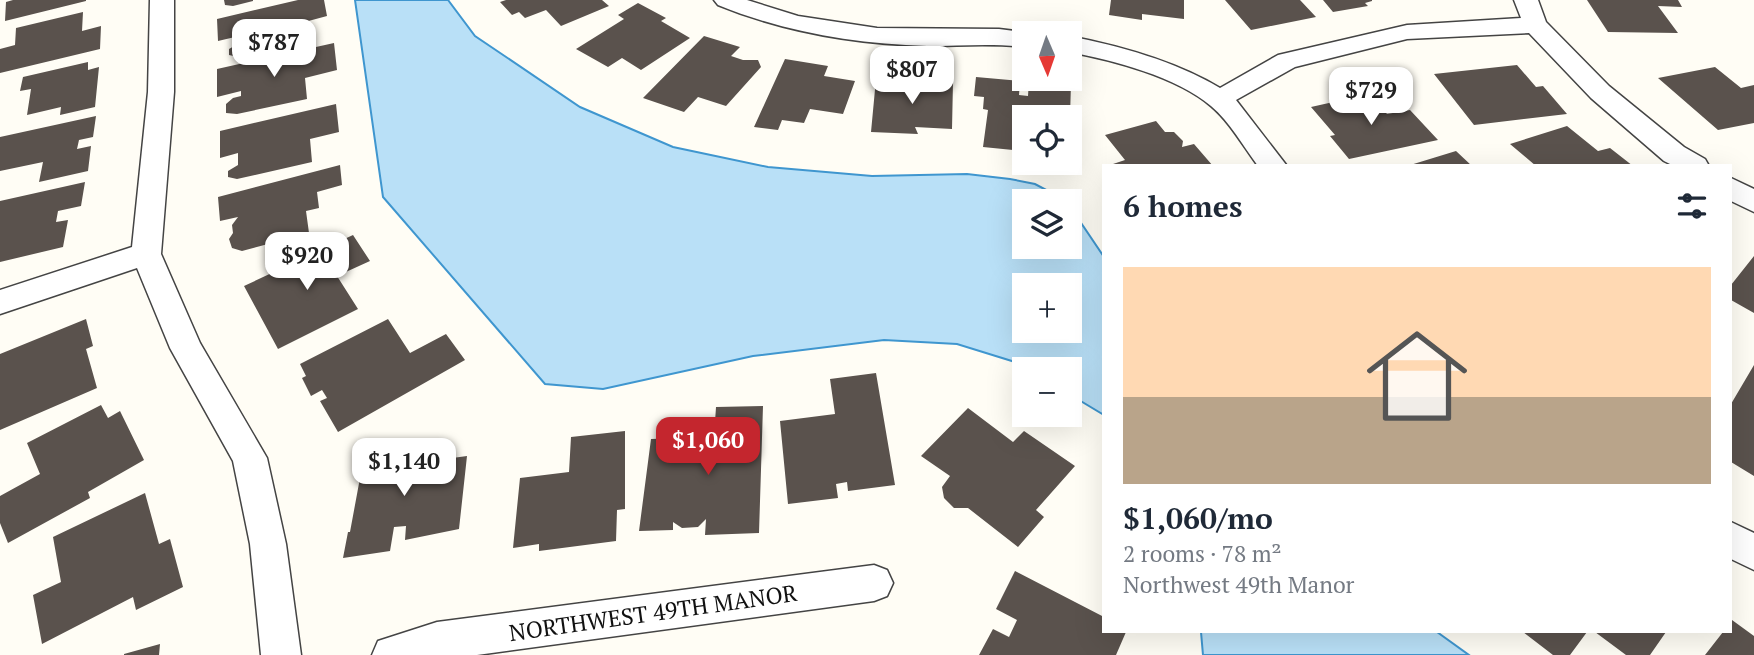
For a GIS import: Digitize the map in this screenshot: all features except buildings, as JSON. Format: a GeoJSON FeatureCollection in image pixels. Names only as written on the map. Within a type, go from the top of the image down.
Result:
{"type":"FeatureCollection","features":[{"type":"Feature","properties":{"kind":"street"},"geometry":{"type":"LineString","coordinates":[[162,0],[161,92],[146,254],[186,348],[250,458],[268,544],[281,655]]}},
{"type":"Feature","properties":{"kind":"street"},"geometry":{"type":"LineString","coordinates":[[726,0],[743,8],[827,29],[926,38],[1012,38]]}},
{"type":"Feature","properties":{"kind":"street"},"geometry":{"type":"LineString","coordinates":[[1526,0],[1535,25],[1600,92],[1674,154],[1692,164]]}},
{"type":"Feature","properties":{"kind":"street"},"geometry":{"type":"LineString","coordinates":[[1219,99],[1287,61],[1407,32],[1535,25]]}},
{"type":"Feature","properties":{"kind":"street"},"geometry":{"type":"LineString","coordinates":[[1082,46],[1155,68],[1219,99],[1271,164]]}},
{"type":"Feature","properties":{"kind":"street"},"geometry":{"type":"LineString","coordinates":[[1732,189],[1754,202]]}},
{"type":"Feature","properties":{"kind":"street"},"geometry":{"type":"LineString","coordinates":[[0,302],[146,254]]}},
{"type":"Feature","properties":{"kind":"street"},"geometry":{"type":"LineString","coordinates":[[1732,541],[1754,553]]}},
{"type":"Feature","properties":{"kind":"street","name":"NORTHWEST 49TH MANOR"},"geometry":{"type":"LineString","coordinates":[[392,655],[438,641],[874,583]]}},
{"type":"Feature","properties":{"kind":"water"},"geometry":{"type":"Polygon","coordinates":[[[355,0],[448,0],[475,36],[580,107],[673,147],[768,167],[872,176],[967,174],[1035,184],[1044,189],[1012,189],[1012,259],[1082,259],[1082,224],[1102,254],[1102,414],[1082,402],[1082,357],[1012,357],[1012,361],[957,344],[884,340],[753,356],[603,389],[545,384],[383,197],[355,0]]]}},
{"type":"Feature","properties":{"kind":"water"},"geometry":{"type":"Polygon","coordinates":[[[1201,633],[1438,633],[1469,655],[1203,655],[1201,633]]]}}]}
